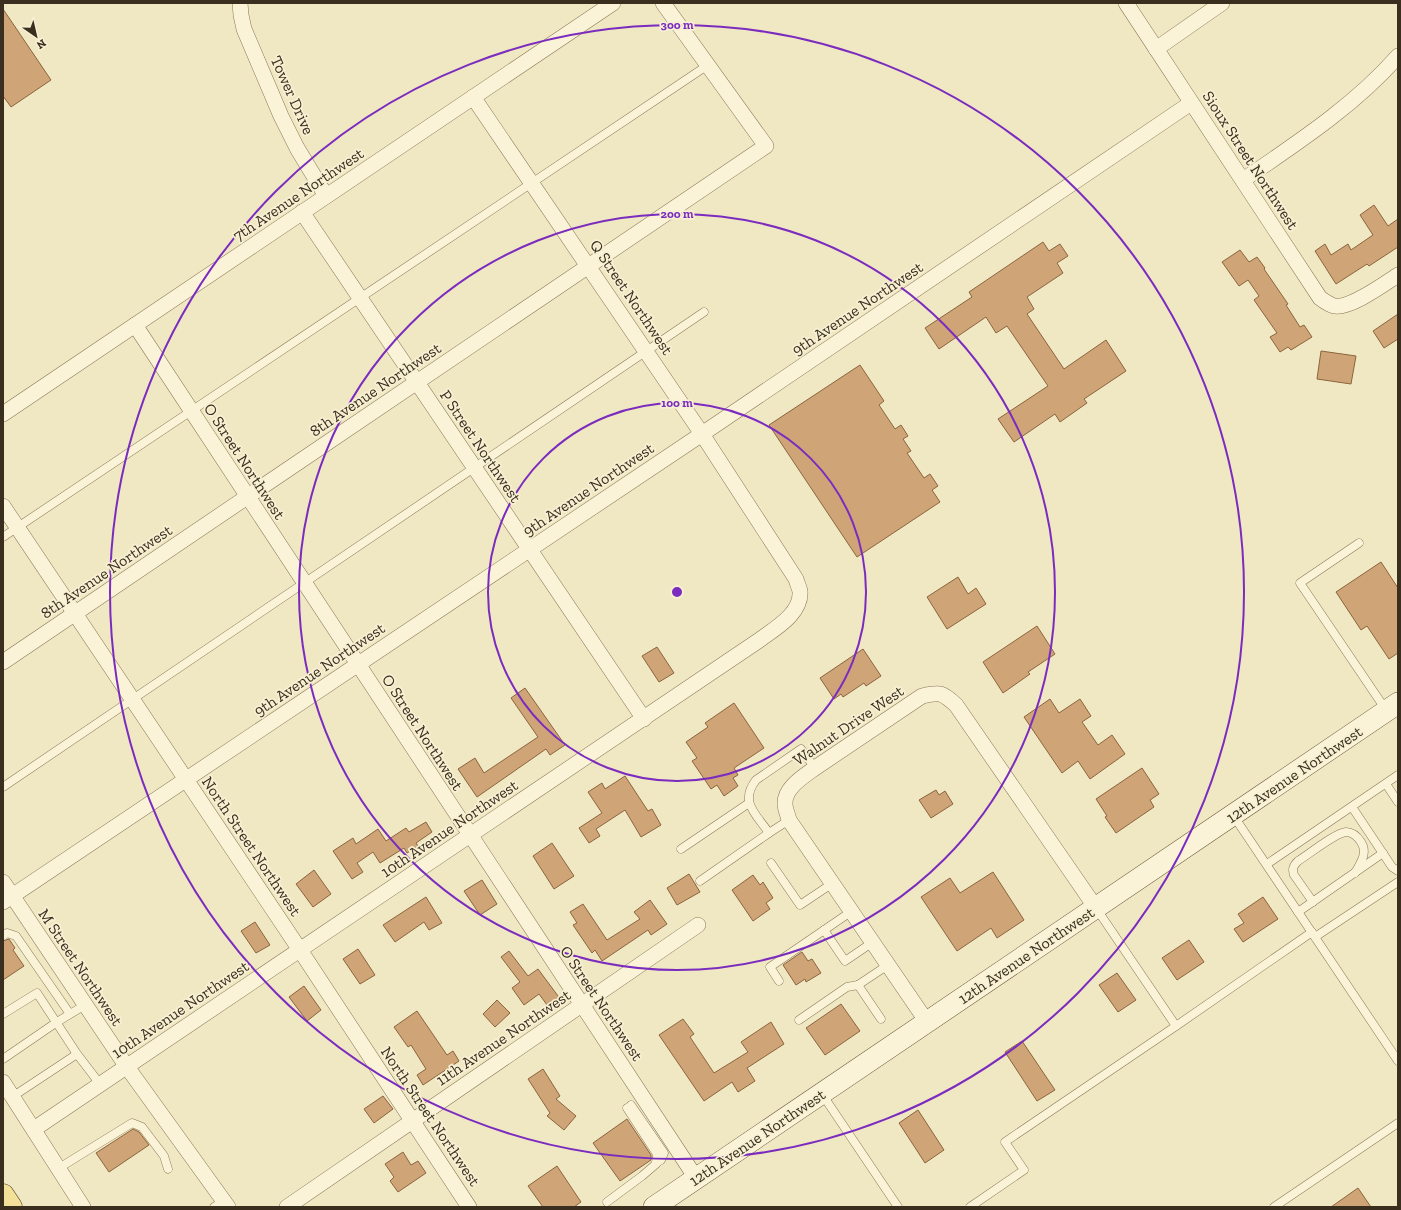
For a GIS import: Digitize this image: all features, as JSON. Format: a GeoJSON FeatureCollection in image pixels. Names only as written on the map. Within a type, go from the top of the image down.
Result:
{"type":"FeatureCollection","features":[{"type":"Feature","properties":{"kind":"main road","name":"12th Avenue Northwest"},"geometry":{"type":"LineString","coordinates":[[654,1207],[1392,707]]}},
{"type":"Feature","properties":{"kind":"main road"},"geometry":{"type":"LineString","coordinates":[[3,1195],[11,1207]]}},
{"type":"Feature","properties":{"kind":"street","name":"Tower Drive"},"geometry":{"type":"LineString","coordinates":[[240,3],[244,29],[281,116],[297,148],[326,196]]}},
{"type":"Feature","properties":{"kind":"street","name":"7th Avenue Northwest"},"geometry":{"type":"LineString","coordinates":[[3,414],[613,3]]}},
{"type":"Feature","properties":{"kind":"street"},"geometry":{"type":"LineString","coordinates":[[663,3],[708,65]]}},
{"type":"Feature","properties":{"kind":"street","name":"Sioux Street Northwest"},"geometry":{"type":"LineString","coordinates":[[1126,3],[1320,298],[1327,304],[1335,306],[1346,304],[1363,296],[1398,275]]}},
{"type":"Feature","properties":{"kind":"street"},"geometry":{"type":"LineString","coordinates":[[1156,49],[1222,3]]}},
{"type":"Feature","properties":{"kind":"street"},"geometry":{"type":"LineString","coordinates":[[1242,180],[1300,140],[1362,93],[1398,56]]}},
{"type":"Feature","properties":{"kind":"street","name":"8th Avenue Northwest"},"geometry":{"type":"LineString","coordinates":[[3,662],[766,146],[708,65]]}},
{"type":"Feature","properties":{"kind":"street","name":"Q Street Northwest"},"geometry":{"type":"LineString","coordinates":[[473,98],[589,266],[758,519]]}},
{"type":"Feature","properties":{"kind":"street","name":"9th Avenue Northwest"},"geometry":{"type":"LineString","coordinates":[[8,899],[530,550],[1191,103]]}},
{"type":"Feature","properties":{"kind":"street","name":"P Street Northwest"},"geometry":{"type":"LineString","coordinates":[[302,212],[644,719]]}},
{"type":"Feature","properties":{"kind":"street","name":"O Street Northwest"},"geometry":{"type":"LineString","coordinates":[[134,325],[696,1178]]}},
{"type":"Feature","properties":{"kind":"street","name":"North Street Northwest"},"geometry":{"type":"LineString","coordinates":[[3,506],[300,950],[411,1121],[469,1207]]}},
{"type":"Feature","properties":{"kind":"street","name":"10th Avenue Northwest"},"geometry":{"type":"LineString","coordinates":[[34,1129],[644,719],[758,641],[786,620],[795,610],[800,601],[800,591],[796,579],[758,519]]}},
{"type":"Feature","properties":{"kind":"street","name":"Walnut Drive West"},"geometry":{"type":"LineString","coordinates":[[927,1022],[789,820],[785,803],[788,792],[800,779],[814,768],[922,696],[937,693],[947,696],[956,705],[1096,908]]}},
{"type":"Feature","properties":{"kind":"street","name":"M Street Northwest"},"geometry":{"type":"LineString","coordinates":[[3,882],[8,899],[85,1005],[221,1205]]}},
{"type":"Feature","properties":{"kind":"street","name":"11th Avenue Northwest"},"geometry":{"type":"LineString","coordinates":[[287,1207],[698,925]]}},
{"type":"Feature","properties":{"kind":"street"},"geometry":{"type":"LineString","coordinates":[[3,1082],[83,1207]]}},
{"type":"Feature","properties":{"kind":"lane"},"geometry":{"type":"LineString","coordinates":[[3,537],[708,65]]}},
{"type":"Feature","properties":{"kind":"lane"},"geometry":{"type":"LineString","coordinates":[[3,788],[704,312]]}},
{"type":"Feature","properties":{"kind":"lane"},"geometry":{"type":"LineString","coordinates":[[1359,543],[1300,583],[1392,707]]}},
{"type":"Feature","properties":{"kind":"lane"},"geometry":{"type":"LineString","coordinates":[[769,833],[749,803],[748,795],[750,787],[756,780],[801,749],[814,768]]}},
{"type":"Feature","properties":{"kind":"lane"},"geometry":{"type":"LineString","coordinates":[[1267,864],[1398,775]]}},
{"type":"Feature","properties":{"kind":"lane"},"geometry":{"type":"LineString","coordinates":[[1386,784],[1398,802]]}},
{"type":"Feature","properties":{"kind":"lane"},"geometry":{"type":"LineString","coordinates":[[681,849],[749,803]]}},
{"type":"Feature","properties":{"kind":"lane"},"geometry":{"type":"LineString","coordinates":[[1352,807],[1383,853],[1396,867]]}},
{"type":"Feature","properties":{"kind":"lane"},"geometry":{"type":"LineString","coordinates":[[1233,815],[1398,1061]]}},
{"type":"Feature","properties":{"kind":"lane"},"geometry":{"type":"LineString","coordinates":[[700,881],[789,820]]}},
{"type":"Feature","properties":{"kind":"lane"},"geometry":{"type":"LineString","coordinates":[[1313,902],[1294,875],[1292,871],[1293,867],[1298,861],[1341,833],[1351,833],[1356,836],[1364,848],[1365,854],[1355,873]]}},
{"type":"Feature","properties":{"kind":"lane"},"geometry":{"type":"LineString","coordinates":[[1298,912],[1383,853]]}},
{"type":"Feature","properties":{"kind":"lane"},"geometry":{"type":"LineString","coordinates":[[771,863],[800,905],[832,883]]}},
{"type":"Feature","properties":{"kind":"lane"},"geometry":{"type":"LineString","coordinates":[[970,1207],[1024,1170],[1005,1142],[1313,934],[1398,882]]}},
{"type":"Feature","properties":{"kind":"lane"},"geometry":{"type":"LineString","coordinates":[[1096,908],[1176,1026]]}},
{"type":"Feature","properties":{"kind":"lane"},"geometry":{"type":"LineString","coordinates":[[779,981],[770,967],[852,911]]}},
{"type":"Feature","properties":{"kind":"lane"},"geometry":{"type":"LineString","coordinates":[[824,930],[845,962],[873,942]]}},
{"type":"Feature","properties":{"kind":"lane"},"geometry":{"type":"LineString","coordinates":[[3,936],[7,933],[16,936],[70,1014]]}},
{"type":"Feature","properties":{"kind":"lane"},"geometry":{"type":"LineString","coordinates":[[799,1020],[847,988],[858,985],[888,965]]}},
{"type":"Feature","properties":{"kind":"lane"},"geometry":{"type":"LineString","coordinates":[[858,985],[881,1019]]}},
{"type":"Feature","properties":{"kind":"lane"},"geometry":{"type":"LineString","coordinates":[[3,1014],[37,993],[100,1084]]}},
{"type":"Feature","properties":{"kind":"lane"},"geometry":{"type":"LineString","coordinates":[[3,1059],[57,1022],[85,1005]]}},
{"type":"Feature","properties":{"kind":"lane"},"geometry":{"type":"LineString","coordinates":[[12,1097],[78,1054]]}},
{"type":"Feature","properties":{"kind":"lane"},"geometry":{"type":"LineString","coordinates":[[822,1093],[898,1207]]}},
{"type":"Feature","properties":{"kind":"lane"},"geometry":{"type":"LineString","coordinates":[[607,1202],[656,1164],[657,1154],[629,1106]]}},
{"type":"Feature","properties":{"kind":"lane"},"geometry":{"type":"LineString","coordinates":[[59,1168],[132,1123],[142,1127],[164,1156],[168,1169]]}},
{"type":"Feature","properties":{"kind":"lane"},"geometry":{"type":"LineString","coordinates":[[1274,1207],[1398,1123]]}},
{"type":"Feature","properties":{"kind":"building"},"geometry":{"type":"Polygon","coordinates":[[[3,9],[51,80],[11,107],[3,96],[3,9]]]}},
{"type":"Feature","properties":{"kind":"building"},"geometry":{"type":"Polygon","coordinates":[[[1374,205],[1388,226],[1398,219],[1398,247],[1369,266],[1367,264],[1336,284],[1315,251],[1325,244],[1331,255],[1348,244],[1351,250],[1373,235],[1360,215],[1374,205]]]}},
{"type":"Feature","properties":{"kind":"building"},"geometry":{"type":"Polygon","coordinates":[[[1043,242],[1049,251],[1060,244],[1068,256],[1057,263],[1063,273],[1027,297],[1034,309],[1027,314],[1064,369],[1106,340],[1126,371],[1084,399],[1087,403],[1060,422],[1055,414],[1014,442],[998,419],[1048,386],[1007,326],[996,333],[986,317],[939,349],[925,328],[972,297],[969,292],[1043,242]]]}},
{"type":"Feature","properties":{"kind":"building"},"geometry":{"type":"Polygon","coordinates":[[[1240,250],[1249,262],[1257,257],[1288,304],[1286,305],[1300,327],[1304,325],[1312,337],[1291,350],[1288,347],[1280,352],[1270,337],[1277,333],[1254,300],[1259,296],[1248,280],[1239,286],[1222,262],[1240,250]]]}},
{"type":"Feature","properties":{"kind":"building"},"geometry":{"type":"Polygon","coordinates":[[[1398,314],[1398,339],[1384,348],[1373,331],[1398,314]]]}},
{"type":"Feature","properties":{"kind":"building"},"geometry":{"type":"Polygon","coordinates":[[[1321,351],[1356,356],[1351,384],[1317,379],[1321,351]]]}},
{"type":"Feature","properties":{"kind":"building"},"geometry":{"type":"Polygon","coordinates":[[[860,365],[884,401],[879,405],[895,429],[901,425],[908,436],[903,439],[911,451],[907,453],[924,478],[930,474],[938,486],[932,490],[940,502],[857,557],[769,425],[860,365]]]}},
{"type":"Feature","properties":{"kind":"building"},"geometry":{"type":"Polygon","coordinates":[[[1381,562],[1398,588],[1398,653],[1389,659],[1367,626],[1361,630],[1336,592],[1381,562]]]}},
{"type":"Feature","properties":{"kind":"building"},"geometry":{"type":"Polygon","coordinates":[[[958,577],[968,594],[976,588],[986,604],[947,629],[927,597],[958,577]]]}},
{"type":"Feature","properties":{"kind":"building"},"geometry":{"type":"Polygon","coordinates":[[[1037,626],[1055,654],[1028,672],[1030,674],[1003,693],[983,662],[1037,626]]]}},
{"type":"Feature","properties":{"kind":"building"},"geometry":{"type":"Polygon","coordinates":[[[657,647],[674,673],[659,682],[642,656],[657,647]]]}},
{"type":"Feature","properties":{"kind":"building"},"geometry":{"type":"Polygon","coordinates":[[[863,649],[881,676],[866,686],[864,683],[843,697],[841,694],[834,699],[820,678],[863,649]]]}},
{"type":"Feature","properties":{"kind":"building"},"geometry":{"type":"Polygon","coordinates":[[[525,688],[565,745],[550,755],[546,749],[477,797],[458,769],[475,758],[484,773],[538,737],[511,698],[525,688]]]}},
{"type":"Feature","properties":{"kind":"building"},"geometry":{"type":"Polygon","coordinates":[[[1050,699],[1059,713],[1080,699],[1091,716],[1082,722],[1098,745],[1112,735],[1125,754],[1090,779],[1078,761],[1062,773],[1024,717],[1050,699]]]}},
{"type":"Feature","properties":{"kind":"building"},"geometry":{"type":"Polygon","coordinates":[[[734,703],[764,748],[734,768],[738,775],[733,778],[738,786],[724,796],[717,785],[711,789],[692,761],[697,758],[686,742],[708,727],[705,723],[734,703]]]}},
{"type":"Feature","properties":{"kind":"building"},"geometry":{"type":"Polygon","coordinates":[[[1142,768],[1159,794],[1150,800],[1154,807],[1116,833],[1105,817],[1107,816],[1096,799],[1142,768]]]}},
{"type":"Feature","properties":{"kind":"building"},"geometry":{"type":"Polygon","coordinates":[[[625,776],[648,811],[652,809],[661,825],[641,837],[625,810],[596,829],[600,836],[589,843],[579,828],[602,813],[588,792],[602,783],[605,789],[625,776]]]}},
{"type":"Feature","properties":{"kind":"building"},"geometry":{"type":"Polygon","coordinates":[[[936,790],[939,795],[945,791],[953,804],[931,818],[919,800],[936,790]]]}},
{"type":"Feature","properties":{"kind":"building"},"geometry":{"type":"Polygon","coordinates":[[[426,822],[432,832],[416,843],[418,846],[407,853],[404,848],[380,863],[373,852],[357,863],[363,872],[352,879],[333,851],[353,838],[356,844],[378,829],[386,841],[406,828],[409,832],[426,822]]]}},
{"type":"Feature","properties":{"kind":"building"},"geometry":{"type":"Polygon","coordinates":[[[552,843],[574,876],[554,889],[533,856],[552,843]]]}},
{"type":"Feature","properties":{"kind":"building"},"geometry":{"type":"Polygon","coordinates":[[[314,870],[331,894],[313,907],[296,884],[314,870]]]}},
{"type":"Feature","properties":{"kind":"building"},"geometry":{"type":"Polygon","coordinates":[[[993,872],[1024,920],[997,938],[991,928],[957,951],[921,897],[950,878],[960,893],[993,872]]]}},
{"type":"Feature","properties":{"kind":"building"},"geometry":{"type":"Polygon","coordinates":[[[689,874],[700,892],[677,905],[667,888],[689,874]]]}},
{"type":"Feature","properties":{"kind":"building"},"geometry":{"type":"Polygon","coordinates":[[[753,875],[760,885],[763,882],[773,898],[766,903],[770,909],[753,921],[732,890],[753,875]]]}},
{"type":"Feature","properties":{"kind":"building"},"geometry":{"type":"Polygon","coordinates":[[[482,880],[497,904],[480,915],[464,891],[482,880]]]}},
{"type":"Feature","properties":{"kind":"building"},"geometry":{"type":"Polygon","coordinates":[[[426,897],[442,923],[429,930],[424,922],[395,942],[383,925],[426,897]]]}},
{"type":"Feature","properties":{"kind":"building"},"geometry":{"type":"Polygon","coordinates":[[[1263,897],[1278,919],[1243,942],[1234,929],[1244,923],[1238,914],[1263,897]]]}},
{"type":"Feature","properties":{"kind":"building"},"geometry":{"type":"Polygon","coordinates":[[[650,900],[667,924],[651,935],[648,930],[602,961],[595,950],[592,953],[573,925],[577,923],[570,912],[583,904],[607,940],[640,919],[634,912],[650,900]]]}},
{"type":"Feature","properties":{"kind":"building"},"geometry":{"type":"Polygon","coordinates":[[[255,922],[270,945],[256,953],[241,931],[255,922]]]}},
{"type":"Feature","properties":{"kind":"building"},"geometry":{"type":"Polygon","coordinates":[[[9,939],[15,948],[13,950],[24,966],[3,980],[3,941],[9,939]]]}},
{"type":"Feature","properties":{"kind":"building"},"geometry":{"type":"Polygon","coordinates":[[[1189,940],[1204,962],[1177,980],[1162,958],[1189,940]]]}},
{"type":"Feature","properties":{"kind":"building"},"geometry":{"type":"Polygon","coordinates":[[[358,949],[375,975],[360,984],[343,959],[358,949]]]}},
{"type":"Feature","properties":{"kind":"building"},"geometry":{"type":"Polygon","coordinates":[[[509,951],[528,976],[538,969],[561,1000],[550,1009],[539,994],[524,1005],[512,988],[520,982],[501,957],[509,951]]]}},
{"type":"Feature","properties":{"kind":"building"},"geometry":{"type":"Polygon","coordinates":[[[802,952],[808,961],[812,959],[821,973],[806,982],[805,979],[796,985],[783,965],[802,952]]]}},
{"type":"Feature","properties":{"kind":"building"},"geometry":{"type":"Polygon","coordinates":[[[1117,973],[1136,1000],[1118,1012],[1099,985],[1117,973]]]}},
{"type":"Feature","properties":{"kind":"building"},"geometry":{"type":"Polygon","coordinates":[[[304,986],[321,1010],[307,1021],[289,997],[304,986]]]}},
{"type":"Feature","properties":{"kind":"building"},"geometry":{"type":"Polygon","coordinates":[[[497,1000],[510,1013],[495,1027],[483,1014],[497,1000]]]}},
{"type":"Feature","properties":{"kind":"building"},"geometry":{"type":"Polygon","coordinates":[[[841,1004],[860,1031],[825,1055],[806,1028],[841,1004]]]}},
{"type":"Feature","properties":{"kind":"building"},"geometry":{"type":"Polygon","coordinates":[[[417,1011],[447,1055],[453,1051],[459,1061],[423,1085],[417,1075],[426,1069],[411,1045],[408,1047],[394,1027],[417,1011]]]}},
{"type":"Feature","properties":{"kind":"building"},"geometry":{"type":"Polygon","coordinates":[[[683,1019],[694,1034],[690,1037],[714,1073],[748,1052],[741,1042],[771,1022],[784,1044],[747,1068],[755,1081],[738,1092],[732,1082],[704,1101],[659,1035],[683,1019]]]}},
{"type":"Feature","properties":{"kind":"building"},"geometry":{"type":"Polygon","coordinates":[[[1022,1041],[1055,1090],[1037,1101],[1005,1052],[1022,1041]]]}},
{"type":"Feature","properties":{"kind":"building"},"geometry":{"type":"Polygon","coordinates":[[[543,1069],[560,1096],[556,1099],[576,1116],[564,1130],[547,1116],[550,1113],[528,1079],[543,1069]]]}},
{"type":"Feature","properties":{"kind":"building"},"geometry":{"type":"Polygon","coordinates":[[[383,1096],[393,1109],[374,1123],[364,1109],[383,1096]]]}},
{"type":"Feature","properties":{"kind":"building"},"geometry":{"type":"Polygon","coordinates":[[[918,1110],[944,1150],[925,1163],[899,1123],[918,1110]]]}},
{"type":"Feature","properties":{"kind":"building"},"geometry":{"type":"Polygon","coordinates":[[[627,1119],[651,1155],[651,1160],[620,1181],[593,1143],[627,1119]]]}},
{"type":"Feature","properties":{"kind":"building"},"geometry":{"type":"Polygon","coordinates":[[[133,1129],[139,1132],[149,1145],[109,1172],[96,1153],[133,1129]]]}},
{"type":"Feature","properties":{"kind":"building"},"geometry":{"type":"Polygon","coordinates":[[[403,1152],[411,1165],[418,1161],[426,1173],[398,1192],[390,1181],[394,1177],[385,1164],[403,1152]]]}},
{"type":"Feature","properties":{"kind":"building"},"geometry":{"type":"Polygon","coordinates":[[[557,1166],[581,1202],[574,1207],[543,1207],[528,1186],[557,1166]]]}},
{"type":"Feature","properties":{"kind":"building"},"geometry":{"type":"Polygon","coordinates":[[[1358,1188],[1371,1207],[1331,1207],[1358,1188]]]}}]}
